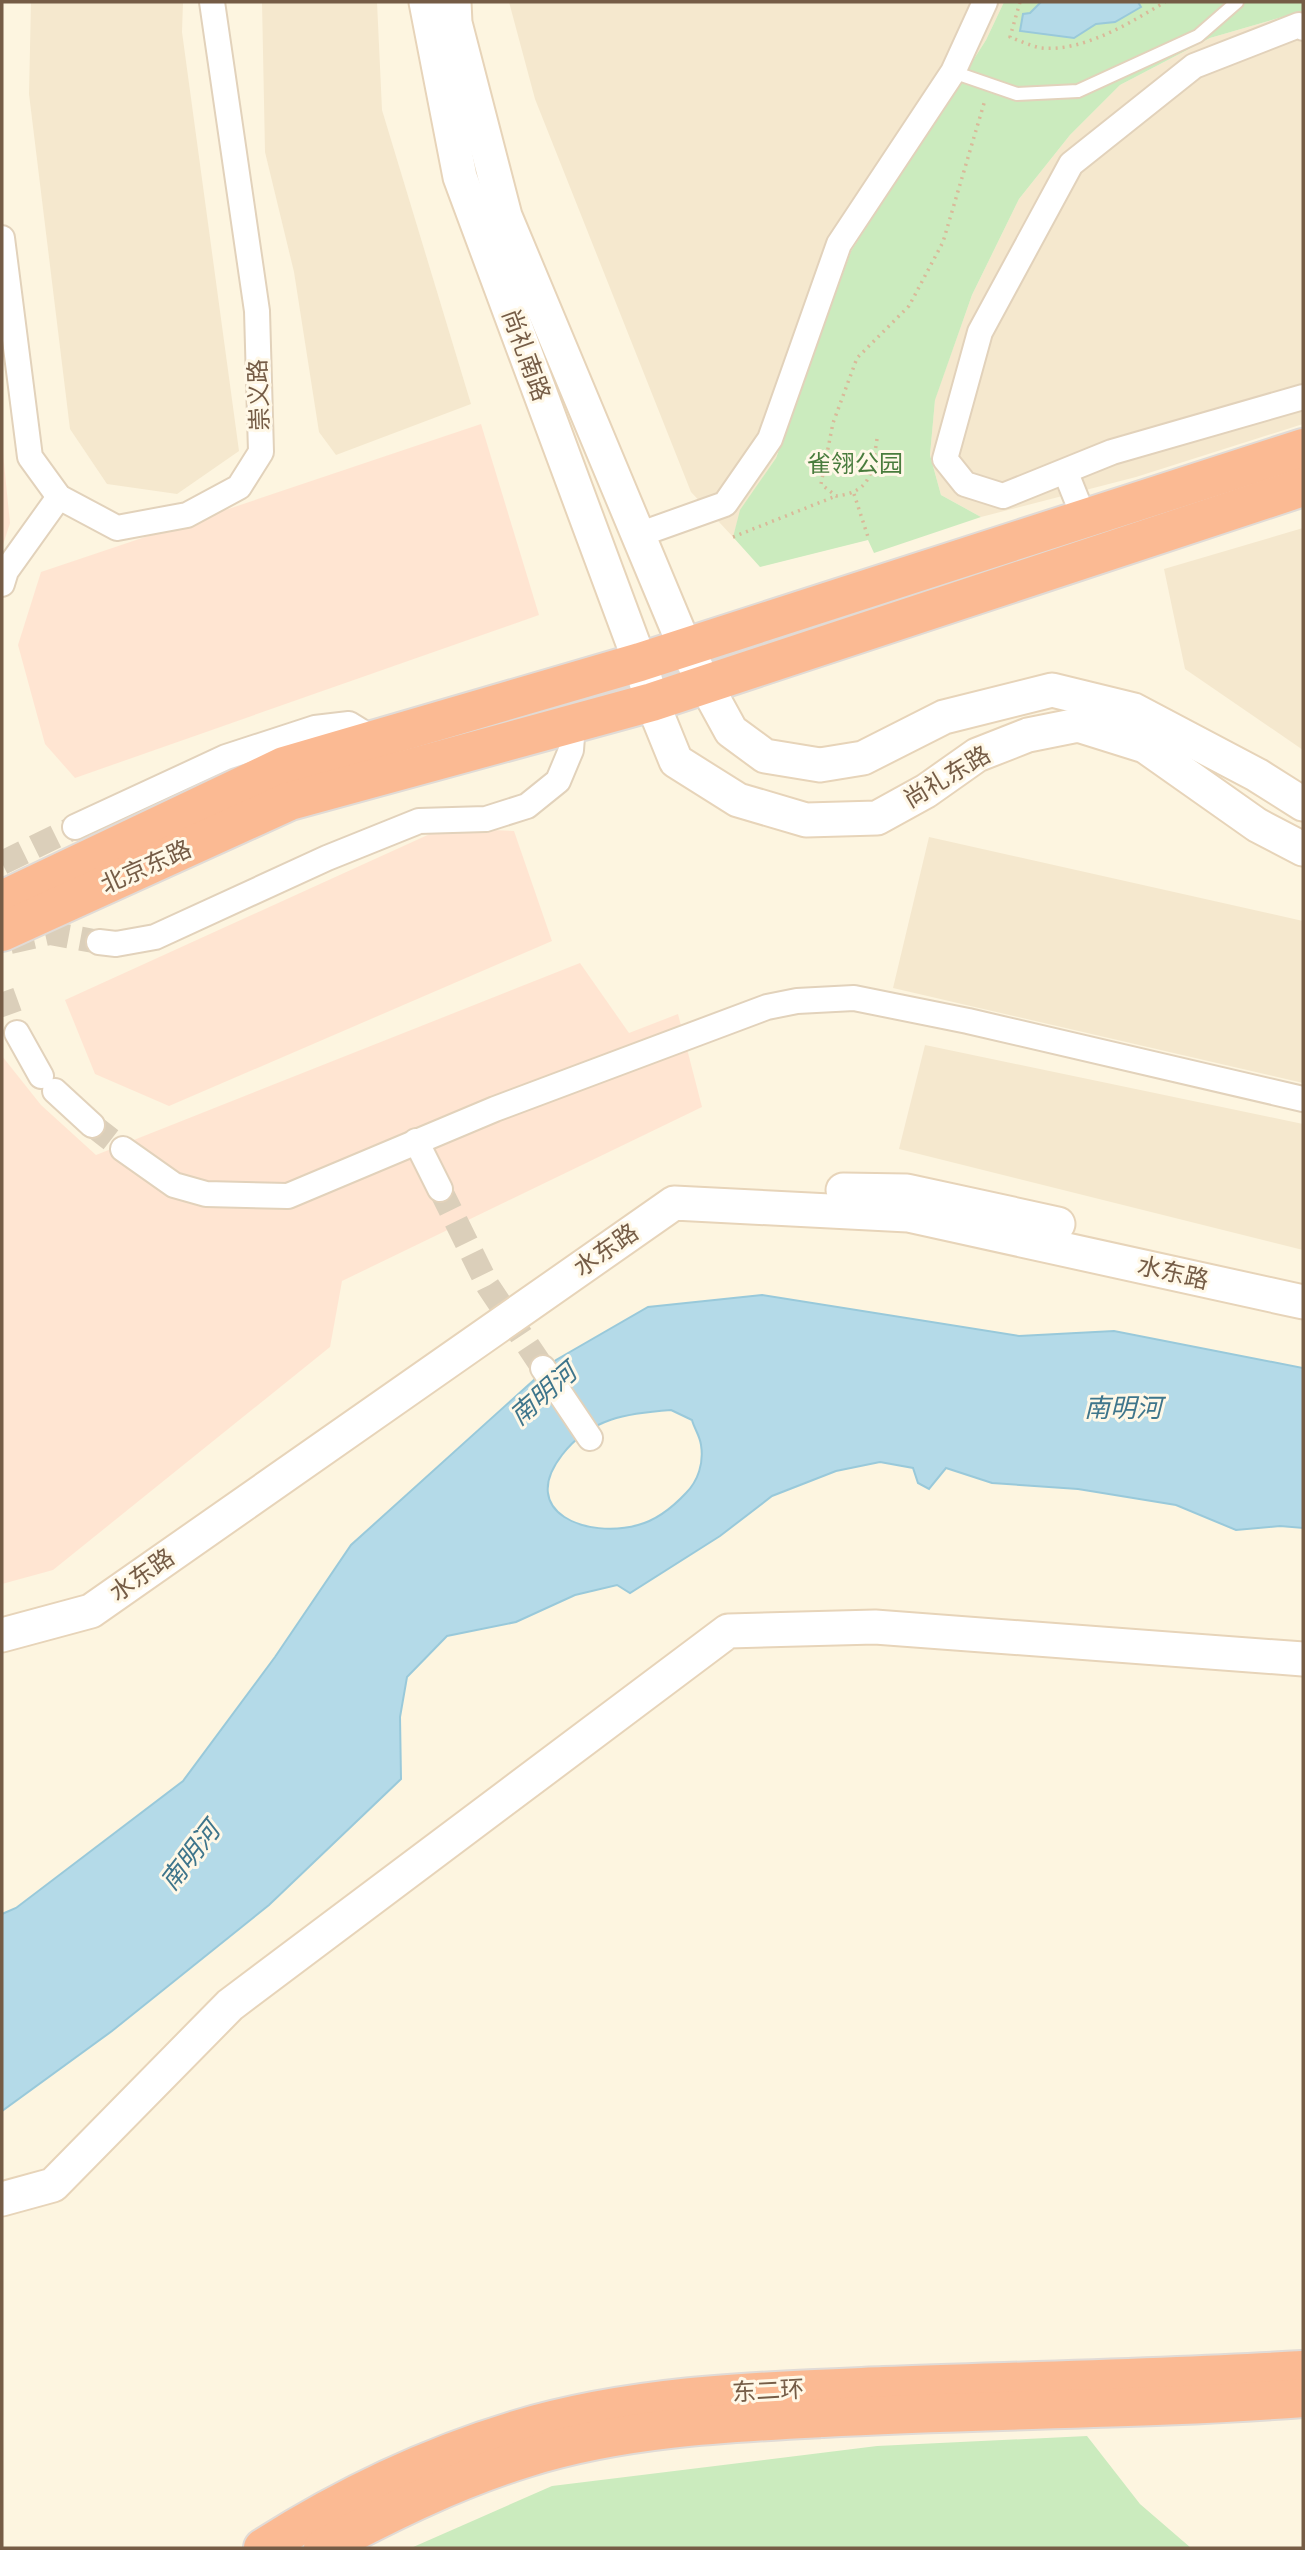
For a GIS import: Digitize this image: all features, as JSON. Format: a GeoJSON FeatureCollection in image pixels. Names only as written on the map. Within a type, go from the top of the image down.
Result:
{"type":"FeatureCollection","features":[{"type":"Feature","properties":{"kind":"highway"},"geometry":{"type":"LineString","coordinates":[[287,784],[375,740],[640,662],[1303,448]]}},
{"type":"Feature","properties":{"kind":"highway"},"geometry":{"type":"LineString","coordinates":[[287,784],[573,724],[652,702],[1303,487]]}},
{"type":"Feature","properties":{"kind":"highway","name":"北京东路"},"geometry":{"type":"LineString","coordinates":[[2,900],[287,784]]}},
{"type":"Feature","properties":{"kind":"highway","name":"北京东路"},"geometry":{"type":"LineString","coordinates":[[2,932],[287,784]]}},
{"type":"Feature","properties":{"kind":"highway","name":"东二环"},"geometry":{"type":"LineString","coordinates":[[323,2548],[384,2515],[454,2485],[526,2458],[596,2441],[930,2398],[1303,2370]]}},
{"type":"Feature","properties":{"kind":"highway","name":"东二环"},"geometry":{"type":"LineString","coordinates":[[263,2548],[303,2522],[373,2486],[444,2455],[516,2430],[591,2412],[730,2392],[930,2398],[1303,2398]]}},
{"type":"Feature","properties":{"kind":"main road","name":"尚礼南路"},"geometry":{"type":"LineString","coordinates":[[426,2],[460,177],[640,662],[652,702]]}},
{"type":"Feature","properties":{"kind":"main road","name":"尚礼南路"},"geometry":{"type":"LineString","coordinates":[[454,2],[455,23],[505,216],[685,647],[704,684]]}},
{"type":"Feature","properties":{"kind":"main road","name":"尚礼东路"},"geometry":{"type":"LineString","coordinates":[[704,684],[731,731],[765,756],[820,765],[863,758],[944,718],[1052,690],[1134,710],[1257,775],[1303,804]]}},
{"type":"Feature","properties":{"kind":"main road","name":"尚礼东路"},"geometry":{"type":"LineString","coordinates":[[652,702],[676,761],[738,800],[806,820],[877,818],[926,792],[977,755],[1028,735],[1078,725],[1145,746],[1257,825],[1303,849]]}},
{"type":"Feature","properties":{"kind":"main road","name":"水东路"},"geometry":{"type":"LineString","coordinates":[[2,1613],[67,1600],[663,1189],[907,1191],[1303,1279]]}},
{"type":"Feature","properties":{"kind":"main road","name":"水东路"},"geometry":{"type":"LineString","coordinates":[[2,1635],[91,1611],[674,1203],[908,1215],[1303,1302]]}},
{"type":"Feature","properties":{"kind":"main road"},"geometry":{"type":"LineString","coordinates":[[2,2199],[53,2185],[230,2005],[728,1631],[875,1627],[1303,1659]]}},
{"type":"Feature","properties":{"kind":"street","name":"崇义路"},"geometry":{"type":"LineString","coordinates":[[2,237],[30,457],[59,498],[117,528],[187,515],[239,487],[261,453],[257,312],[212,2]]}},
{"type":"Feature","properties":{"kind":"street"},"geometry":{"type":"LineString","coordinates":[[638,535],[725,504],[770,439],[839,244],[953,72],[985,2]]}},
{"type":"Feature","properties":{"kind":"street"},"geometry":{"type":"LineString","coordinates":[[1303,28],[1299,25],[1194,66],[1071,164],[980,332],[945,459],[965,484],[1003,496],[1066,473],[1112,452],[1303,397]]}},
{"type":"Feature","properties":{"kind":"street"},"geometry":{"type":"LineString","coordinates":[[1066,473],[1084,518]]}},
{"type":"Feature","properties":{"kind":"street"},"geometry":{"type":"LineString","coordinates":[[2,584],[6,571],[59,498]]}},
{"type":"Feature","properties":{"kind":"street"},"geometry":{"type":"LineString","coordinates":[[75,827],[226,757],[316,728],[349,724],[375,740]]}},
{"type":"Feature","properties":{"kind":"street"},"geometry":{"type":"LineString","coordinates":[[99,942],[116,944],[155,937],[327,858],[419,821],[486,819],[527,806],[558,781],[571,750],[573,724]]}},
{"type":"Feature","properties":{"kind":"street"},"geometry":{"type":"LineString","coordinates":[[122,1149],[174,1185],[206,1194],[288,1196],[416,1142],[767,1007],[797,1001],[854,998],[981,1024],[1303,1099]]}},
{"type":"Feature","properties":{"kind":"street"},"geometry":{"type":"LineString","coordinates":[[17,1033],[48,1083],[92,1125]]}},
{"type":"Feature","properties":{"kind":"street"},"geometry":{"type":"LineString","coordinates":[[416,1142],[440,1189]]}},
{"type":"Feature","properties":{"kind":"street"},"geometry":{"type":"LineString","coordinates":[[543,1368],[590,1438]]}},
{"type":"Feature","properties":{"kind":"lane"},"geometry":{"type":"LineString","coordinates":[[953,72],[1017,94],[1078,91],[1198,36],[1237,2]]}},
{"type":"Feature","properties":{"kind":"path"},"geometry":{"type":"LineString","coordinates":[[1020,2],[1010,37],[1040,48],[1069,48],[1138,18],[1165,2]]}},
{"type":"Feature","properties":{"kind":"path"},"geometry":{"type":"LineString","coordinates":[[836,496],[821,484],[833,423],[857,358],[909,306],[943,242],[990,85]]}},
{"type":"Feature","properties":{"kind":"path"},"geometry":{"type":"LineString","coordinates":[[733,537],[836,496],[854,494],[870,478],[877,439]]}},
{"type":"Feature","properties":{"kind":"path"},"geometry":{"type":"LineString","coordinates":[[854,494],[869,540]]}},
{"type":"Feature","properties":{"kind":"shaded area"},"geometry":{"type":"Polygon","coordinates":[[[31,2],[183,2],[182,32],[239,451],[177,494],[107,484],[70,429],[29,94],[31,2]]]}},
{"type":"Feature","properties":{"kind":"shaded area"},"geometry":{"type":"Polygon","coordinates":[[[262,2],[377,2],[382,110],[471,404],[336,455],[319,432],[294,272],[265,152],[262,2]]]}},
{"type":"Feature","properties":{"kind":"shaded area"},"geometry":{"type":"Polygon","coordinates":[[[509,2],[1004,2],[986,40],[851,251],[776,458],[741,510],[733,537],[691,492],[535,99],[509,2]]]}},
{"type":"Feature","properties":{"kind":"shaded area"},"geometry":{"type":"Polygon","coordinates":[[[1303,11],[1303,424],[1136,477],[981,517],[941,495],[930,455],[935,399],[972,295],[1019,199],[1070,135],[1120,85],[1210,38],[1303,11]]]}},
{"type":"Feature","properties":{"kind":"shaded area"},"geometry":{"type":"Polygon","coordinates":[[[481,424],[539,615],[75,778],[45,744],[18,645],[41,572],[481,424]]]}},
{"type":"Feature","properties":{"kind":"shaded area"},"geometry":{"type":"Polygon","coordinates":[[[2,443],[10,523],[2,548],[2,443]]]}},
{"type":"Feature","properties":{"kind":"shaded area"},"geometry":{"type":"Polygon","coordinates":[[[1303,528],[1303,750],[1185,669],[1164,569],[1303,528]]]}},
{"type":"Feature","properties":{"kind":"shaded area"},"geometry":{"type":"Polygon","coordinates":[[[443,828],[514,831],[552,941],[169,1106],[95,1074],[65,1000],[443,828]]]}},
{"type":"Feature","properties":{"kind":"shaded area"},"geometry":{"type":"Polygon","coordinates":[[[929,837],[1303,921],[1303,1083],[893,988],[929,837]]]}},
{"type":"Feature","properties":{"kind":"shaded area"},"geometry":{"type":"Polygon","coordinates":[[[580,963],[629,1033],[678,1014],[702,1107],[342,1281],[330,1347],[53,1570],[2,1584],[2,1056],[41,1105],[96,1155],[580,963]]]}},
{"type":"Feature","properties":{"kind":"shaded area"},"geometry":{"type":"Polygon","coordinates":[[[925,1045],[1303,1124],[1303,1250],[899,1149],[925,1045]]]}},
{"type":"Feature","properties":{"kind":"green space","name":"雀翎公园"},"geometry":{"type":"Polygon","coordinates":[[[1004,2],[1303,2],[1303,11],[1210,38],[1120,85],[1070,135],[1019,199],[972,295],[935,400],[930,455],[941,495],[981,517],[874,553],[868,540],[760,567],[733,537],[740,510],[776,458],[851,251],[986,40],[1004,2]]]}},
{"type":"Feature","properties":{"kind":"green space"},"geometry":{"type":"Polygon","coordinates":[[[1087,2436],[1140,2504],[1191,2548],[411,2548],[552,2486],[877,2446],[1087,2436]]]}},
{"type":"Feature","properties":{"kind":"water"},"geometry":{"type":"Polygon","coordinates":[[[1041,2],[1138,2],[1141,7],[1115,22],[1096,24],[1074,38],[1020,31],[1023,14],[1030,13],[1041,2]]]}},
{"type":"Feature","properties":{"kind":"water","name":"南明河"},"geometry":{"type":"Polygon","coordinates":[[[762,1295],[1019,1336],[1114,1331],[1303,1368],[1303,1528],[1280,1526],[1236,1530],[1176,1505],[1078,1489],[992,1483],[946,1468],[929,1489],[918,1483],[913,1468],[880,1462],[836,1471],[772,1496],[720,1536],[630,1593],[617,1585],[575,1595],[516,1622],[447,1636],[407,1677],[400,1717],[401,1779],[269,1905],[112,2031],[2,2111],[2,1914],[16,1908],[183,1781],[275,1657],[351,1545],[556,1360],[648,1307],[762,1295]],[[671,1410],[625,1416],[597,1425],[573,1443],[550,1475],[548,1492],[553,1506],[564,1517],[599,1528],[638,1525],[658,1517],[686,1493],[699,1471],[701,1445],[692,1420],[671,1410]]]}},
{"type":"Feature","properties":{"kind":"tunnel"},"geometry":{"type":"LineString","coordinates":[[2,863],[75,827]]}},
{"type":"Feature","properties":{"kind":"tunnel"},"geometry":{"type":"LineString","coordinates":[[10,942],[50,933],[99,942]]}},
{"type":"Feature","properties":{"kind":"tunnel"},"geometry":{"type":"LineString","coordinates":[[2,992],[17,1033]]}},
{"type":"Feature","properties":{"kind":"tunnel"},"geometry":{"type":"LineString","coordinates":[[92,1125],[123,1149]]}},
{"type":"Feature","properties":{"kind":"tunnel"},"geometry":{"type":"LineString","coordinates":[[440,1189],[488,1286],[543,1368]]}}]}
